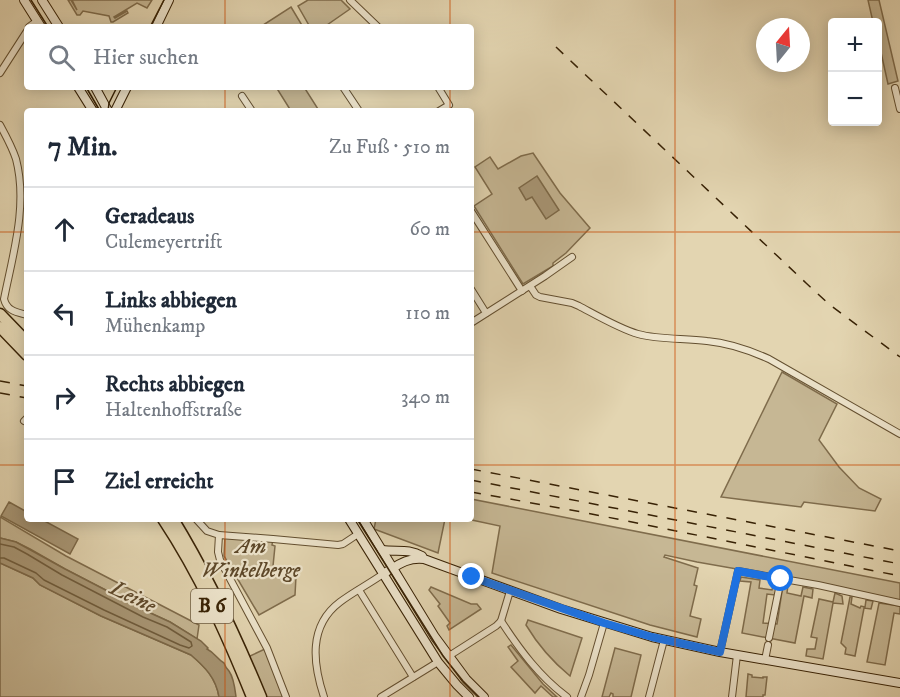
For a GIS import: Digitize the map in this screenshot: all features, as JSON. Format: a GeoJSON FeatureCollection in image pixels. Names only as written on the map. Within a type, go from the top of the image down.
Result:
{"type":"FeatureCollection","features":[{"type":"Feature","properties":{"kind":"highway"},"geometry":{"type":"LineString","coordinates":[[0,314],[24,339]]}},
{"type":"Feature","properties":{"kind":"highway"},"geometry":{"type":"LineString","coordinates":[[0,327],[24,352]]}},
{"type":"Feature","properties":{"kind":"highway","name":"B 6"},"geometry":{"type":"LineString","coordinates":[[165,522],[219,618],[252,697]]}},
{"type":"Feature","properties":{"kind":"highway","name":"B 6"},"geometry":{"type":"LineString","coordinates":[[175,522],[193,551],[225,613],[261,697]]}},
{"type":"Feature","properties":{"kind":"street"},"geometry":{"type":"LineString","coordinates":[[24,0],[33,24]]}},
{"type":"Feature","properties":{"kind":"street"},"geometry":{"type":"LineString","coordinates":[[42,0],[56,24]]}},
{"type":"Feature","properties":{"kind":"street"},"geometry":{"type":"LineString","coordinates":[[157,24],[169,0]]}},
{"type":"Feature","properties":{"kind":"street"},"geometry":{"type":"LineString","coordinates":[[350,0],[375,24]]}},
{"type":"Feature","properties":{"kind":"street"},"geometry":{"type":"LineString","coordinates":[[0,73],[24,41]]}},
{"type":"Feature","properties":{"kind":"street"},"geometry":{"type":"LineString","coordinates":[[896,88],[900,109]]}},
{"type":"Feature","properties":{"kind":"street"},"geometry":{"type":"LineString","coordinates":[[80,90],[91,108]]}},
{"type":"Feature","properties":{"kind":"street"},"geometry":{"type":"LineString","coordinates":[[97,90],[106,108]]}},
{"type":"Feature","properties":{"kind":"street"},"geometry":{"type":"LineString","coordinates":[[116,108],[126,90]]}},
{"type":"Feature","properties":{"kind":"street"},"geometry":{"type":"LineString","coordinates":[[345,90],[357,108]]}},
{"type":"Feature","properties":{"kind":"street"},"geometry":{"type":"LineString","coordinates":[[440,90],[450,105],[445,108]]}},
{"type":"Feature","properties":{"kind":"street"},"geometry":{"type":"LineString","coordinates":[[242,96],[250,108]]}},
{"type":"Feature","properties":{"kind":"street"},"geometry":{"type":"LineString","coordinates":[[0,125],[16,159],[21,194],[19,219],[4,299],[8,308],[24,314]]}},
{"type":"Feature","properties":{"kind":"street"},"geometry":{"type":"LineString","coordinates":[[474,216],[522,291]]}},
{"type":"Feature","properties":{"kind":"street"},"geometry":{"type":"LineString","coordinates":[[474,321],[572,257]]}},
{"type":"Feature","properties":{"kind":"street"},"geometry":{"type":"LineString","coordinates":[[530,286],[540,297],[572,303],[635,333],[657,338],[709,341],[752,351],[769,358],[900,434]]}},
{"type":"Feature","properties":{"kind":"street"},"geometry":{"type":"LineString","coordinates":[[474,294],[486,313]]}},
{"type":"Feature","properties":{"kind":"street"},"geometry":{"type":"LineString","coordinates":[[198,522],[207,531],[219,535],[338,545],[358,534]]}},
{"type":"Feature","properties":{"kind":"street"},"geometry":{"type":"LineString","coordinates":[[351,522],[438,662],[469,697]]}},
{"type":"Feature","properties":{"kind":"street"},"geometry":{"type":"LineString","coordinates":[[365,522],[435,637],[466,679],[484,697]]}},
{"type":"Feature","properties":{"kind":"street"},"geometry":{"type":"LineString","coordinates":[[219,535],[218,552],[223,567],[267,648],[286,697]]}},
{"type":"Feature","properties":{"kind":"street"},"geometry":{"type":"LineString","coordinates":[[382,550],[412,551],[429,560],[510,591],[604,623],[664,639],[720,652],[900,683]]}},
{"type":"Feature","properties":{"kind":"street"},"geometry":{"type":"LineString","coordinates":[[324,697],[317,671],[316,638],[331,610],[410,558],[429,560]]}},
{"type":"Feature","properties":{"kind":"street"},"geometry":{"type":"LineString","coordinates":[[720,652],[738,571],[900,603]]}},
{"type":"Feature","properties":{"kind":"street"},"geometry":{"type":"LineString","coordinates":[[765,660],[781,579]]}},
{"type":"Feature","properties":{"kind":"street"},"geometry":{"type":"LineString","coordinates":[[359,590],[413,677]]}},
{"type":"Feature","properties":{"kind":"street"},"geometry":{"type":"LineString","coordinates":[[449,656],[501,621],[510,591]]}},
{"type":"Feature","properties":{"kind":"street"},"geometry":{"type":"LineString","coordinates":[[501,621],[531,663],[567,697]]}},
{"type":"Feature","properties":{"kind":"street"},"geometry":{"type":"LineString","coordinates":[[581,697],[604,623]]}},
{"type":"Feature","properties":{"kind":"street"},"geometry":{"type":"LineString","coordinates":[[649,697],[664,639]]}},
{"type":"Feature","properties":{"kind":"street"},"geometry":{"type":"LineString","coordinates":[[732,697],[737,655]]}},
{"type":"Feature","properties":{"kind":"street"},"geometry":{"type":"LineString","coordinates":[[381,697],[438,662]]}},
{"type":"Feature","properties":{"kind":"green space"},"geometry":{"type":"Polygon","coordinates":[[[68,0],[71,0],[77,10],[72,0],[152,0],[147,8],[137,3],[114,17],[127,11],[128,13],[111,22],[109,16],[83,11],[77,15],[68,0]]]}},
{"type":"Feature","properties":{"kind":"green space"},"geometry":{"type":"Polygon","coordinates":[[[308,0],[341,0],[350,9],[328,24],[308,24],[298,6],[308,0]]]}},
{"type":"Feature","properties":{"kind":"green space"},"geometry":{"type":"Polygon","coordinates":[[[868,0],[879,0],[898,81],[888,84],[882,57],[882,18],[872,18],[868,0]]]}},
{"type":"Feature","properties":{"kind":"green space"},"geometry":{"type":"Polygon","coordinates":[[[291,7],[301,24],[265,24],[291,7]]]}},
{"type":"Feature","properties":{"kind":"green space"},"geometry":{"type":"Polygon","coordinates":[[[278,90],[306,90],[317,108],[289,108],[278,90]]]}},
{"type":"Feature","properties":{"kind":"green space"},"geometry":{"type":"Polygon","coordinates":[[[533,153],[560,193],[590,228],[553,263],[553,266],[523,284],[474,206],[492,194],[475,167],[490,157],[498,169],[521,156],[533,153]]]}},
{"type":"Feature","properties":{"kind":"green space"},"geometry":{"type":"Polygon","coordinates":[[[782,372],[837,404],[819,440],[839,467],[859,488],[881,499],[875,511],[804,502],[801,507],[721,497],[782,372]]]}},
{"type":"Feature","properties":{"kind":"green space"},"geometry":{"type":"Polygon","coordinates":[[[474,500],[900,583],[900,603],[782,577],[665,555],[664,557],[698,568],[694,585],[697,586],[690,616],[701,619],[697,637],[650,625],[492,573],[500,526],[474,520],[474,500]]]}},
{"type":"Feature","properties":{"kind":"green space"},"geometry":{"type":"Polygon","coordinates":[[[0,517],[66,556],[199,625],[197,639],[170,622],[30,549],[0,538],[0,517]]]}},
{"type":"Feature","properties":{"kind":"green space"},"geometry":{"type":"Polygon","coordinates":[[[375,522],[444,522],[438,553],[374,529],[375,522]]]}},
{"type":"Feature","properties":{"kind":"green space","name":"Am Winkelberge"},"geometry":{"type":"Polygon","coordinates":[[[225,536],[273,539],[272,545],[275,546],[272,576],[287,578],[296,576],[295,595],[259,615],[224,556],[225,536]]]}},
{"type":"Feature","properties":{"kind":"green space"},"geometry":{"type":"Polygon","coordinates":[[[0,563],[33,578],[40,585],[101,616],[191,655],[209,673],[219,697],[0,697],[0,563]]]}},
{"type":"Feature","properties":{"kind":"green space"},"geometry":{"type":"Polygon","coordinates":[[[741,577],[760,580],[759,588],[772,590],[774,582],[778,583],[775,595],[767,594],[763,623],[777,624],[783,585],[788,585],[787,593],[801,596],[803,587],[813,589],[812,598],[804,596],[795,643],[742,633],[751,582],[740,581],[741,577]]]}},
{"type":"Feature","properties":{"kind":"green space"},"geometry":{"type":"Polygon","coordinates":[[[431,587],[471,604],[477,604],[481,609],[449,630],[447,626],[450,623],[429,590],[431,587]]]}},
{"type":"Feature","properties":{"kind":"green space"},"geometry":{"type":"Polygon","coordinates":[[[835,593],[842,596],[843,604],[833,603],[823,659],[806,656],[807,649],[815,649],[817,638],[811,637],[819,599],[833,602],[835,593]]]}},
{"type":"Feature","properties":{"kind":"green space"},"geometry":{"type":"Polygon","coordinates":[[[850,597],[852,597],[851,604],[860,608],[865,607],[866,600],[873,601],[871,609],[864,608],[855,656],[845,654],[846,648],[841,643],[850,597]]]}},
{"type":"Feature","properties":{"kind":"green space"},"geometry":{"type":"Polygon","coordinates":[[[879,603],[900,606],[900,614],[894,613],[885,665],[867,662],[879,603]]]}},
{"type":"Feature","properties":{"kind":"green space"},"geometry":{"type":"Polygon","coordinates":[[[528,620],[582,638],[570,676],[536,639],[526,625],[528,620]]]}},
{"type":"Feature","properties":{"kind":"green space"},"geometry":{"type":"Polygon","coordinates":[[[511,645],[543,684],[557,697],[553,697],[541,686],[535,693],[511,667],[518,661],[508,647],[511,645]]]}},
{"type":"Feature","properties":{"kind":"green space"},"geometry":{"type":"Polygon","coordinates":[[[267,648],[286,697],[264,697],[248,657],[267,648]]]}},
{"type":"Feature","properties":{"kind":"green space"},"geometry":{"type":"Polygon","coordinates":[[[615,648],[641,655],[631,697],[613,697],[611,693],[609,697],[602,697],[615,648]]]}},
{"type":"Feature","properties":{"kind":"green space"},"geometry":{"type":"Polygon","coordinates":[[[748,674],[752,677],[767,677],[763,697],[746,697],[748,674]]]}},
{"type":"Feature","properties":{"kind":"water"},"geometry":{"type":"Polygon","coordinates":[[[537,176],[559,210],[546,219],[532,197],[526,200],[519,188],[537,176]]]}},
{"type":"Feature","properties":{"kind":"water"},"geometry":{"type":"Polygon","coordinates":[[[9,502],[24,510],[24,522],[47,522],[78,539],[70,554],[1,516],[9,502]]]}},
{"type":"Feature","properties":{"kind":"water"},"geometry":{"type":"Polygon","coordinates":[[[0,538],[16,542],[170,622],[201,641],[224,663],[232,677],[236,697],[219,697],[209,673],[191,655],[101,616],[40,585],[33,578],[0,563],[0,538]]]}},
{"type":"Feature","properties":{"kind":"tram line"},"geometry":{"type":"LineString","coordinates":[[31,0],[46,24]]}},
{"type":"Feature","properties":{"kind":"tram line"},"geometry":{"type":"LineString","coordinates":[[152,24],[164,0]]}},
{"type":"Feature","properties":{"kind":"tram line"},"geometry":{"type":"LineString","coordinates":[[88,90],[98,108]]}},
{"type":"Feature","properties":{"kind":"tram line"},"geometry":{"type":"LineString","coordinates":[[108,108],[116,90]]}},
{"type":"Feature","properties":{"kind":"tram line"},"geometry":{"type":"LineString","coordinates":[[359,522],[443,656],[479,697]]}},
{"type":"Feature","properties":{"kind":"railway"},"geometry":{"type":"LineString","coordinates":[[556,47],[830,305],[900,357]]}},
{"type":"Feature","properties":{"kind":"railway"},"geometry":{"type":"LineString","coordinates":[[0,381],[24,385]]}},
{"type":"Feature","properties":{"kind":"railway"},"geometry":{"type":"LineString","coordinates":[[0,393],[24,397]]}},
{"type":"Feature","properties":{"kind":"railway"},"geometry":{"type":"LineString","coordinates":[[474,470],[900,551]]}},
{"type":"Feature","properties":{"kind":"railway"},"geometry":{"type":"LineString","coordinates":[[474,481],[900,564]]}},
{"type":"Feature","properties":{"kind":"railway"},"geometry":{"type":"LineString","coordinates":[[474,493],[900,576]]}},
{"type":"Feature","properties":{"kind":"route"},"geometry":{"type":"LineString","coordinates":[[472,577],[604,623],[652,637],[720,652],[738,571],[781,579]]}},
{"type":"Feature","properties":{"kind":"water label","name":"Leine"},"geometry":{"type":"Point","coordinates":[133,597]}}]}
